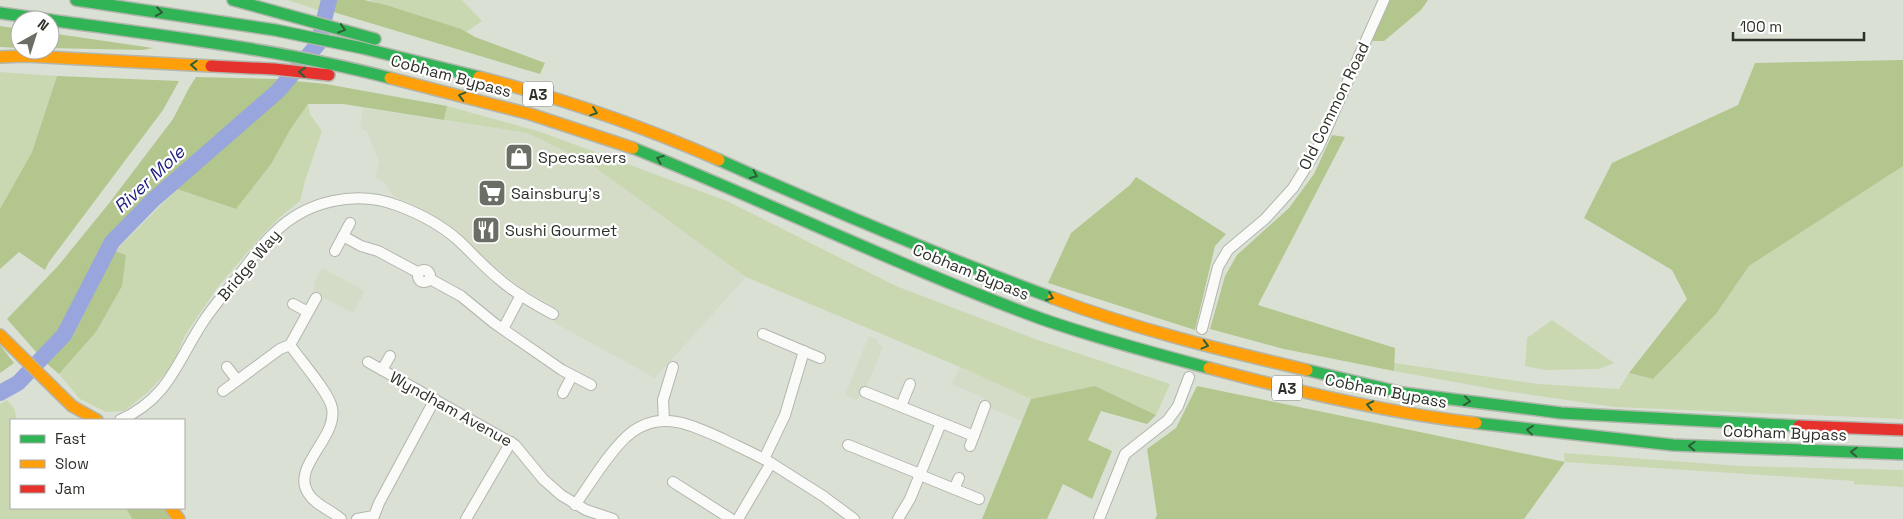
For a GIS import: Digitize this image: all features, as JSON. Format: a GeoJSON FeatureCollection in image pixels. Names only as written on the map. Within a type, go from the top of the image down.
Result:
{"type":"FeatureCollection","features":[{"type":"Feature","properties":{"kind":"main road","name":"Cobham Bypass"},"geometry":{"type":"LineString","coordinates":[[76,0],[274,30],[362,48],[490,80],[563,102],[636,127],[710,156],[846,216],[975,269],[1104,317],[1254,358],[1403,393],[1561,412],[1722,423],[1903,430]]}},
{"type":"Feature","properties":{"kind":"main road"},"geometry":{"type":"LineString","coordinates":[[233,0],[382,40]]}},
{"type":"Feature","properties":{"kind":"main road","name":"Cobham Bypass"},"geometry":{"type":"LineString","coordinates":[[60,21],[265,51],[351,73],[434,88],[530,114],[630,147],[705,177],[950,282],[1043,319],[1154,354],[1264,383],[1431,418],[1554,432],[1673,445],[1903,454]]}},
{"type":"Feature","properties":{"kind":"main road"},"geometry":{"type":"LineString","coordinates":[[417,50],[490,70],[563,102]]}},
{"type":"Feature","properties":{"kind":"main road"},"geometry":{"type":"LineString","coordinates":[[0,57],[26,56],[314,73],[351,73]]}},
{"type":"Feature","properties":{"kind":"main road"},"geometry":{"type":"LineString","coordinates":[[0,335],[72,406],[95,419]]}},
{"type":"Feature","properties":{"kind":"main road"},"geometry":{"type":"LineString","coordinates":[[72,406],[79,419]]}},
{"type":"Feature","properties":{"kind":"street","name":"Old Common Road"},"geometry":{"type":"LineString","coordinates":[[1202,329],[1218,268],[1228,250],[1265,219],[1293,188],[1319,146],[1384,0]]}},
{"type":"Feature","properties":{"kind":"street","name":"Bridge Way"},"geometry":{"type":"LineString","coordinates":[[135,416],[157,395],[171,378],[205,319],[266,242],[290,219],[318,205],[338,200],[361,198],[384,201],[410,210],[449,233],[498,279],[553,314]]}},
{"type":"Feature","properties":{"kind":"street"},"geometry":{"type":"LineString","coordinates":[[335,251],[350,223]]}},
{"type":"Feature","properties":{"kind":"street"},"geometry":{"type":"LineString","coordinates":[[343,236],[361,246],[378,251],[419,273],[422,270],[426,270],[430,273],[430,279],[461,296],[503,330],[572,376],[591,386]]}},
{"type":"Feature","properties":{"kind":"street"},"geometry":{"type":"LineString","coordinates":[[503,330],[521,295]]}},
{"type":"Feature","properties":{"kind":"street"},"geometry":{"type":"LineString","coordinates":[[223,391],[280,349],[290,345],[316,298]]}},
{"type":"Feature","properties":{"kind":"street"},"geometry":{"type":"LineString","coordinates":[[293,304],[308,312]]}},
{"type":"Feature","properties":{"kind":"street"},"geometry":{"type":"LineString","coordinates":[[763,334],[820,358]]}},
{"type":"Feature","properties":{"kind":"street"},"geometry":{"type":"LineString","coordinates":[[290,345],[332,407],[331,424],[306,469],[304,484],[312,498],[341,519]]}},
{"type":"Feature","properties":{"kind":"street"},"geometry":{"type":"LineString","coordinates":[[738,519],[767,461],[785,415],[804,351]]}},
{"type":"Feature","properties":{"kind":"street","name":"Wyndham Avenue"},"geometry":{"type":"LineString","coordinates":[[382,370],[390,356]]}},
{"type":"Feature","properties":{"kind":"street","name":"Wyndham Avenue"},"geometry":{"type":"LineString","coordinates":[[368,362],[511,442],[523,452],[551,487],[575,505],[613,519]]}},
{"type":"Feature","properties":{"kind":"street"},"geometry":{"type":"LineString","coordinates":[[227,367],[237,380]]}},
{"type":"Feature","properties":{"kind":"street"},"geometry":{"type":"LineString","coordinates":[[664,421],[663,400],[673,367]]}},
{"type":"Feature","properties":{"kind":"street"},"geometry":{"type":"LineString","coordinates":[[563,393],[572,376]]}},
{"type":"Feature","properties":{"kind":"street"},"geometry":{"type":"LineString","coordinates":[[1099,519],[1125,454],[1168,420],[1178,406],[1189,377]]}},
{"type":"Feature","properties":{"kind":"street"},"geometry":{"type":"LineString","coordinates":[[901,406],[910,384]]}},
{"type":"Feature","properties":{"kind":"street"},"geometry":{"type":"LineString","coordinates":[[865,392],[974,436]]}},
{"type":"Feature","properties":{"kind":"street"},"geometry":{"type":"LineString","coordinates":[[357,519],[379,518],[379,503],[435,399]]}},
{"type":"Feature","properties":{"kind":"street"},"geometry":{"type":"LineString","coordinates":[[970,446],[985,406]]}},
{"type":"Feature","properties":{"kind":"street"},"geometry":{"type":"LineString","coordinates":[[575,505],[626,438],[640,428],[664,421],[688,424],[767,461],[823,496],[854,519]]}},
{"type":"Feature","properties":{"kind":"street"},"geometry":{"type":"LineString","coordinates":[[898,519],[910,499],[941,423]]}},
{"type":"Feature","properties":{"kind":"street"},"geometry":{"type":"LineString","coordinates":[[466,519],[511,442]]}},
{"type":"Feature","properties":{"kind":"street"},"geometry":{"type":"LineString","coordinates":[[848,445],[979,499]]}},
{"type":"Feature","properties":{"kind":"street"},"geometry":{"type":"LineString","coordinates":[[954,489],[959,478]]}},
{"type":"Feature","properties":{"kind":"street"},"geometry":{"type":"LineString","coordinates":[[673,482],[730,519]]}},
{"type":"Feature","properties":{"kind":"shaded area"},"geometry":{"type":"Polygon","coordinates":[[[363,108],[527,133],[589,163],[746,277],[655,378],[553,322],[559,310],[523,289],[486,260],[454,229],[416,206],[393,196],[386,184],[375,178],[379,161],[367,132],[360,128],[363,108]]]}},
{"type":"Feature","properties":{"kind":"shaded area"},"geometry":{"type":"Polygon","coordinates":[[[322,268],[365,291],[353,313],[313,292],[316,285],[313,284],[322,268]]]}},
{"type":"Feature","properties":{"kind":"shaded area"},"geometry":{"type":"Polygon","coordinates":[[[869,336],[878,340],[877,344],[883,346],[863,395],[859,396],[857,400],[845,395],[869,336]]]}},
{"type":"Feature","properties":{"kind":"shaded area"},"geometry":{"type":"Polygon","coordinates":[[[960,367],[1031,399],[1022,421],[982,405],[984,398],[951,384],[960,367]]]}},
{"type":"Feature","properties":{"kind":"green space"},"geometry":{"type":"Polygon","coordinates":[[[287,0],[324,0],[321,11],[287,0]]]}},
{"type":"Feature","properties":{"kind":"green space"},"geometry":{"type":"Polygon","coordinates":[[[334,0],[364,0],[386,5],[461,29],[475,37],[545,63],[540,74],[330,11],[334,0]]]}},
{"type":"Feature","properties":{"kind":"green space"},"geometry":{"type":"Polygon","coordinates":[[[368,0],[462,0],[482,21],[466,32],[368,0]]]}},
{"type":"Feature","properties":{"kind":"green space"},"geometry":{"type":"Polygon","coordinates":[[[1390,0],[1428,0],[1421,10],[1384,41],[1372,41],[1390,0]]]}},
{"type":"Feature","properties":{"kind":"green space"},"geometry":{"type":"Polygon","coordinates":[[[0,26],[10,28],[10,48],[0,47],[0,26]]]}},
{"type":"Feature","properties":{"kind":"green space"},"geometry":{"type":"Polygon","coordinates":[[[60,34],[153,48],[143,50],[60,48],[60,34]]]}},
{"type":"Feature","properties":{"kind":"green space"},"geometry":{"type":"Polygon","coordinates":[[[1903,60],[1903,166],[1749,266],[1716,314],[1653,379],[1629,373],[1687,299],[1672,270],[1584,218],[1612,163],[1738,105],[1755,63],[1903,60]]]}},
{"type":"Feature","properties":{"kind":"green space"},"geometry":{"type":"Polygon","coordinates":[[[0,72],[57,76],[32,152],[0,209],[0,72]]]}},
{"type":"Feature","properties":{"kind":"green space"},"geometry":{"type":"Polygon","coordinates":[[[57,76],[179,81],[163,110],[49,262],[45,270],[19,252],[0,269],[0,209],[32,152],[57,76]]]}},
{"type":"Feature","properties":{"kind":"green space"},"geometry":{"type":"Polygon","coordinates":[[[196,77],[280,79],[273,88],[135,209],[104,243],[59,331],[37,353],[7,319],[58,266],[110,202],[173,119],[196,77]]]}},
{"type":"Feature","properties":{"kind":"green space"},"geometry":{"type":"Polygon","coordinates":[[[295,81],[326,84],[447,106],[444,120],[343,104],[308,104],[290,130],[271,164],[236,209],[177,189],[275,101],[295,81]]]}},
{"type":"Feature","properties":{"kind":"green space"},"geometry":{"type":"Polygon","coordinates":[[[308,104],[310,114],[322,131],[300,201],[263,234],[217,288],[185,335],[172,367],[147,393],[124,411],[106,412],[80,399],[59,374],[96,332],[126,255],[115,251],[177,189],[236,209],[308,104]]]}},
{"type":"Feature","properties":{"kind":"green space"},"geometry":{"type":"Polygon","coordinates":[[[447,106],[541,132],[727,201],[896,286],[1038,340],[1170,384],[1156,415],[1095,386],[1031,399],[746,277],[589,163],[527,133],[444,120],[447,106]]]}},
{"type":"Feature","properties":{"kind":"green space"},"geometry":{"type":"Polygon","coordinates":[[[1332,135],[1345,137],[1258,305],[1395,348],[1394,371],[1284,349],[1210,329],[1225,276],[1237,255],[1289,208],[1314,174],[1332,135]]]}},
{"type":"Feature","properties":{"kind":"green space"},"geometry":{"type":"Polygon","coordinates":[[[1903,166],[1903,419],[1614,407],[1498,390],[1394,371],[1394,363],[1538,384],[1619,389],[1629,373],[1653,379],[1716,314],[1749,266],[1903,166]]]}},
{"type":"Feature","properties":{"kind":"green space"},"geometry":{"type":"Polygon","coordinates":[[[1136,177],[1226,234],[1215,246],[1195,330],[1048,283],[1071,233],[1130,185],[1136,177]]]}},
{"type":"Feature","properties":{"kind":"green space"},"geometry":{"type":"Polygon","coordinates":[[[115,251],[126,255],[122,286],[96,332],[59,374],[45,362],[73,335],[115,251]]]}},
{"type":"Feature","properties":{"kind":"green space"},"geometry":{"type":"Polygon","coordinates":[[[1552,320],[1614,363],[1599,369],[1546,370],[1525,366],[1527,338],[1552,320]]]}},
{"type":"Feature","properties":{"kind":"green space"},"geometry":{"type":"Polygon","coordinates":[[[0,345],[14,363],[0,373],[0,345]]]}},
{"type":"Feature","properties":{"kind":"green space"},"geometry":{"type":"Polygon","coordinates":[[[1095,386],[1156,415],[1147,424],[1101,411],[1088,440],[1112,451],[1092,499],[1063,484],[1047,519],[982,519],[1031,399],[1095,386]]]}},
{"type":"Feature","properties":{"kind":"green space"},"geometry":{"type":"Polygon","coordinates":[[[1197,386],[1565,462],[1524,519],[1155,519],[1157,515],[1147,449],[1176,428],[1197,386]]]}},
{"type":"Feature","properties":{"kind":"green space"},"geometry":{"type":"Polygon","coordinates":[[[7,400],[14,408],[17,419],[10,419],[10,509],[127,509],[132,519],[0,519],[0,404],[7,400]]]}},
{"type":"Feature","properties":{"kind":"green space"},"geometry":{"type":"Polygon","coordinates":[[[1564,453],[1741,466],[1903,470],[1903,487],[1854,484],[1854,481],[1565,462],[1564,453]]]}},
{"type":"Feature","properties":{"kind":"green space"},"geometry":{"type":"Polygon","coordinates":[[[127,509],[164,509],[171,519],[132,519],[127,509]]]}},
{"type":"Feature","properties":{"kind":"waterway","name":"River Mole"},"geometry":{"type":"LineString","coordinates":[[0,393],[18,383],[64,335],[112,242],[153,200],[278,91],[318,44],[329,0]]}},
{"type":"Feature","properties":{"kind":"traffic: fast"},"geometry":{"type":"LineString","coordinates":[[76,0],[275,30],[362,48],[479,77]]}},
{"type":"Feature","properties":{"kind":"traffic: fast"},"geometry":{"type":"LineString","coordinates":[[233,0],[375,39]]}},
{"type":"Feature","properties":{"kind":"traffic: fast"},"geometry":{"type":"LineString","coordinates":[[0,13],[10,14]]}},
{"type":"Feature","properties":{"kind":"traffic: fast"},"geometry":{"type":"LineString","coordinates":[[60,21],[264,51],[390,78]]}},
{"type":"Feature","properties":{"kind":"traffic: fast"},"geometry":{"type":"LineString","coordinates":[[633,148],[888,257],[1042,319],[1083,333],[1209,368]]}},
{"type":"Feature","properties":{"kind":"traffic: fast"},"geometry":{"type":"LineString","coordinates":[[719,160],[885,232],[1053,298]]}},
{"type":"Feature","properties":{"kind":"traffic: fast"},"geometry":{"type":"LineString","coordinates":[[1307,370],[1403,393],[1561,413],[1799,426]]}},
{"type":"Feature","properties":{"kind":"traffic: fast"},"geometry":{"type":"LineString","coordinates":[[1476,423],[1673,445],[1903,454]]}},
{"type":"Feature","properties":{"kind":"traffic: slow"},"geometry":{"type":"LineString","coordinates":[[0,57],[26,56],[211,66]]}},
{"type":"Feature","properties":{"kind":"traffic: slow"},"geometry":{"type":"LineString","coordinates":[[479,77],[540,94],[600,114],[719,160]]}},
{"type":"Feature","properties":{"kind":"traffic: slow"},"geometry":{"type":"LineString","coordinates":[[390,78],[530,114],[633,148]]}},
{"type":"Feature","properties":{"kind":"traffic: slow"},"geometry":{"type":"LineString","coordinates":[[1053,298],[1115,320],[1210,347],[1307,370]]}},
{"type":"Feature","properties":{"kind":"traffic: slow"},"geometry":{"type":"LineString","coordinates":[[0,335],[72,406],[95,419]]}},
{"type":"Feature","properties":{"kind":"traffic: slow"},"geometry":{"type":"LineString","coordinates":[[1209,368],[1341,400],[1443,419],[1476,423]]}},
{"type":"Feature","properties":{"kind":"traffic: slow"},"geometry":{"type":"LineString","coordinates":[[172,509],[179,519]]}},
{"type":"Feature","properties":{"kind":"traffic: jam"},"geometry":{"type":"LineString","coordinates":[[211,66],[274,69],[329,75]]}},
{"type":"Feature","properties":{"kind":"traffic: jam"},"geometry":{"type":"LineString","coordinates":[[1799,426],[1903,430]]}},
{"type":"Feature","properties":{"kind":"place","name":"Specsavers"},"geometry":{"type":"Point","coordinates":[519,157]}},
{"type":"Feature","properties":{"kind":"place","name":"Sainsbury's"},"geometry":{"type":"Point","coordinates":[492,193]}},
{"type":"Feature","properties":{"kind":"place","name":"Sushi Gourmet"},"geometry":{"type":"Point","coordinates":[486,230]}}]}
